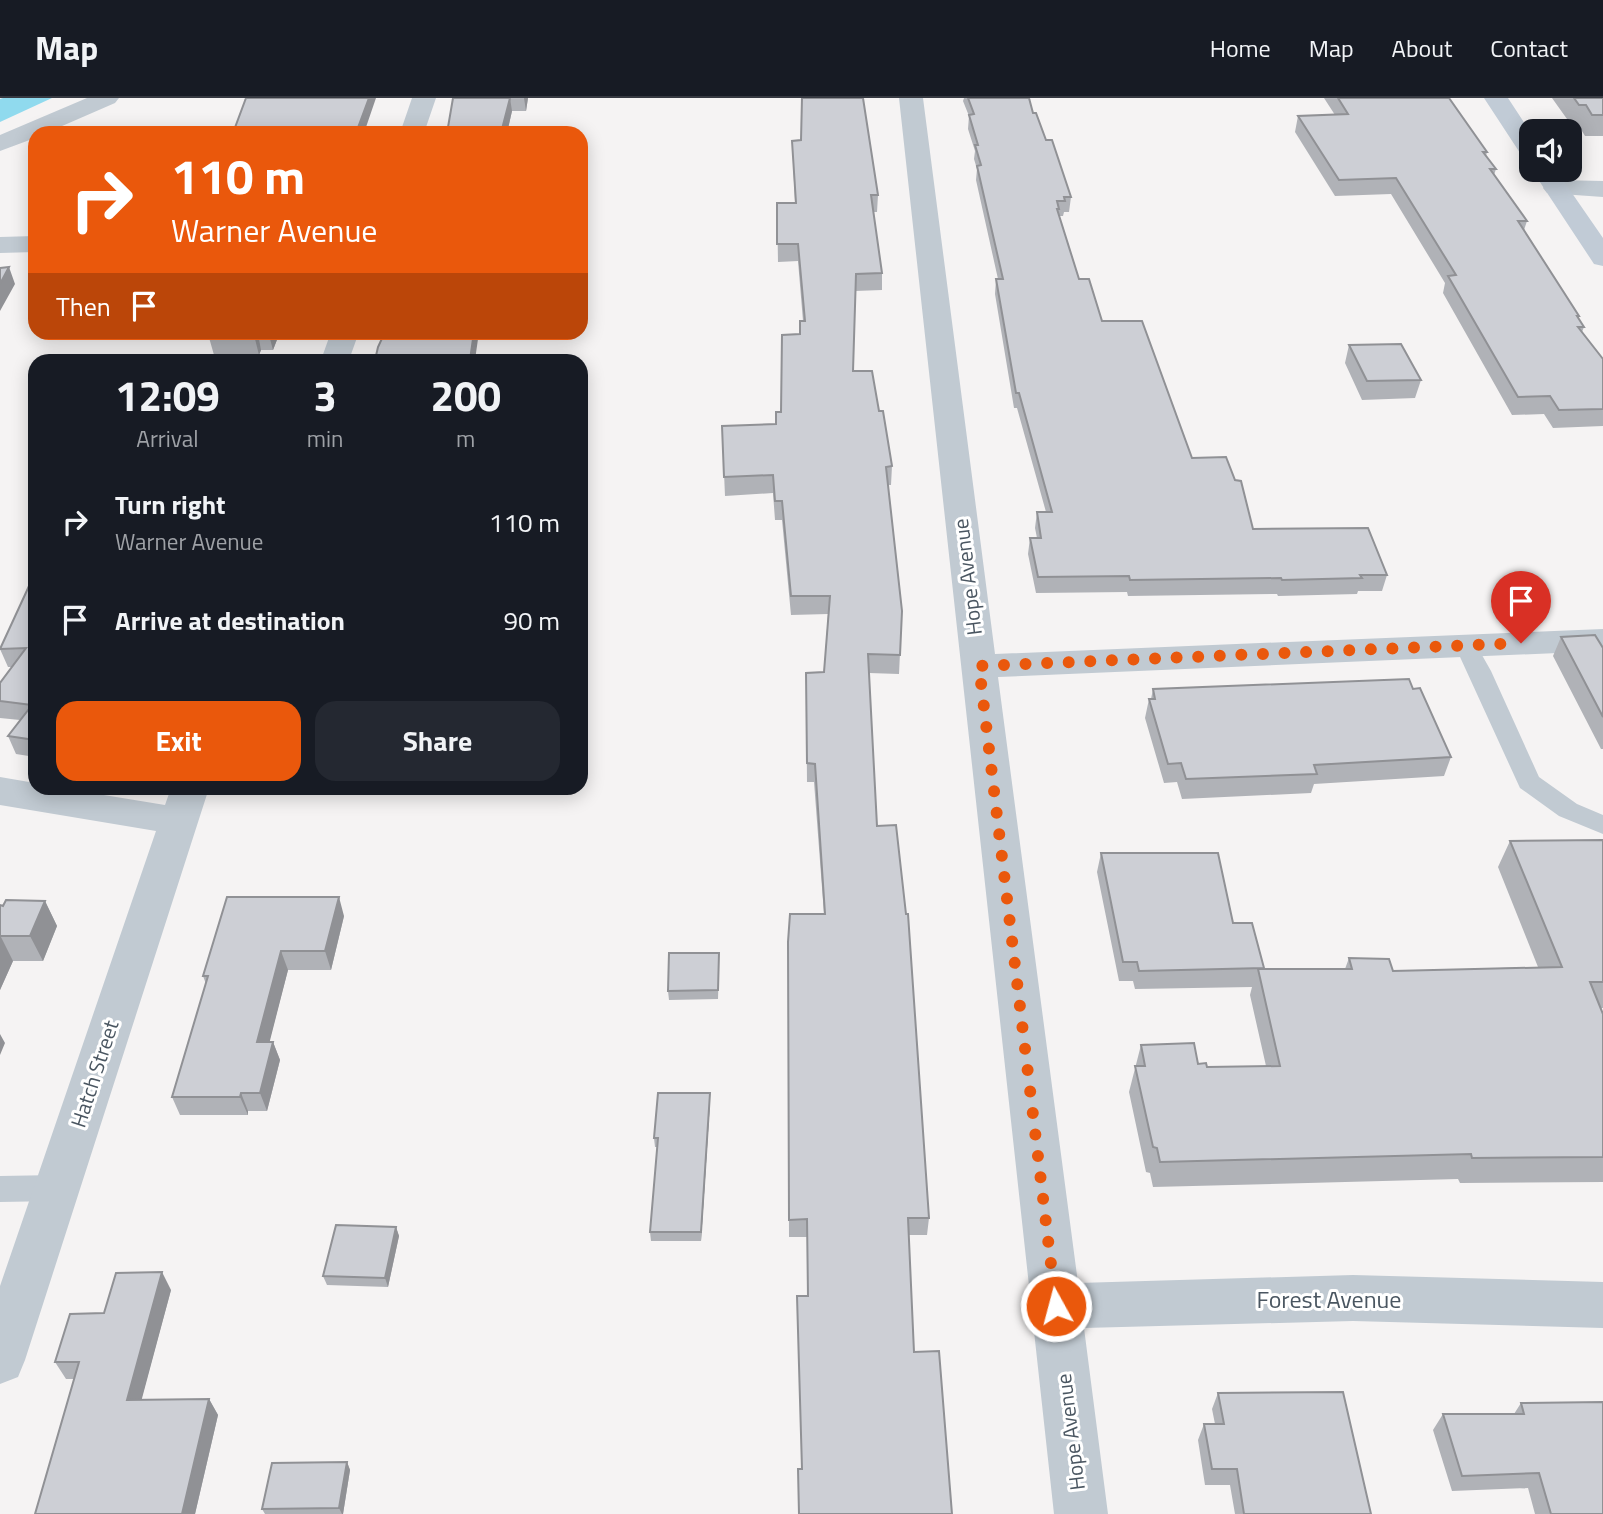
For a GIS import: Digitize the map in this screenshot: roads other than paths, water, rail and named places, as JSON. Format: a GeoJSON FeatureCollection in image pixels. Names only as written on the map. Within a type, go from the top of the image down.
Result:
{"type":"FeatureCollection","features":[{"type":"Feature","properties":{"kind":"street"},"geometry":{"type":"LineString","coordinates":[[42,126],[107,98]]}},
{"type":"Feature","properties":{"kind":"street"},"geometry":{"type":"LineString","coordinates":[[414,126],[424,98]]}},
{"type":"Feature","properties":{"kind":"street","name":"Hope Avenue"},"geometry":{"type":"LineString","coordinates":[[911,98],[1081,1514]]}},
{"type":"Feature","properties":{"kind":"street"},"geometry":{"type":"LineString","coordinates":[[1496,98],[1519,133]]}},
{"type":"Feature","properties":{"kind":"street"},"geometry":{"type":"LineString","coordinates":[[0,144],[28,132]]}},
{"type":"Feature","properties":{"kind":"street"},"geometry":{"type":"LineString","coordinates":[[1552,182],[1603,258]]}},
{"type":"Feature","properties":{"kind":"street"},"geometry":{"type":"LineString","coordinates":[[1566,182],[1603,189]]}},
{"type":"Feature","properties":{"kind":"street"},"geometry":{"type":"LineString","coordinates":[[0,245],[28,244]]}},
{"type":"Feature","properties":{"kind":"street"},"geometry":{"type":"LineString","coordinates":[[979,666],[1603,640]]}},
{"type":"Feature","properties":{"kind":"street"},"geometry":{"type":"LineString","coordinates":[[0,791],[28,793]]}},
{"type":"Feature","properties":{"kind":"street"},"geometry":{"type":"LineString","coordinates":[[57,795],[184,804]]}},
{"type":"Feature","properties":{"kind":"street","name":"Hatch Street"},"geometry":{"type":"LineString","coordinates":[[0,1360],[184,804]]}},
{"type":"Feature","properties":{"kind":"street","name":"Forest Avenue"},"geometry":{"type":"LineString","coordinates":[[1056,1306],[1353,1298],[1603,1305]]}},
{"type":"Feature","properties":{"kind":"lane"},"geometry":{"type":"LineString","coordinates":[[1466,646],[1480,671],[1529,782],[1567,810],[1603,825]]}},
{"type":"Feature","properties":{"kind":"lane"},"geometry":{"type":"LineString","coordinates":[[0,1189],[57,1188]]}},
{"type":"Feature","properties":{"kind":"water"},"geometry":{"type":"Polygon","coordinates":[[[52,98],[0,122],[0,99],[52,98]]]}}]}
